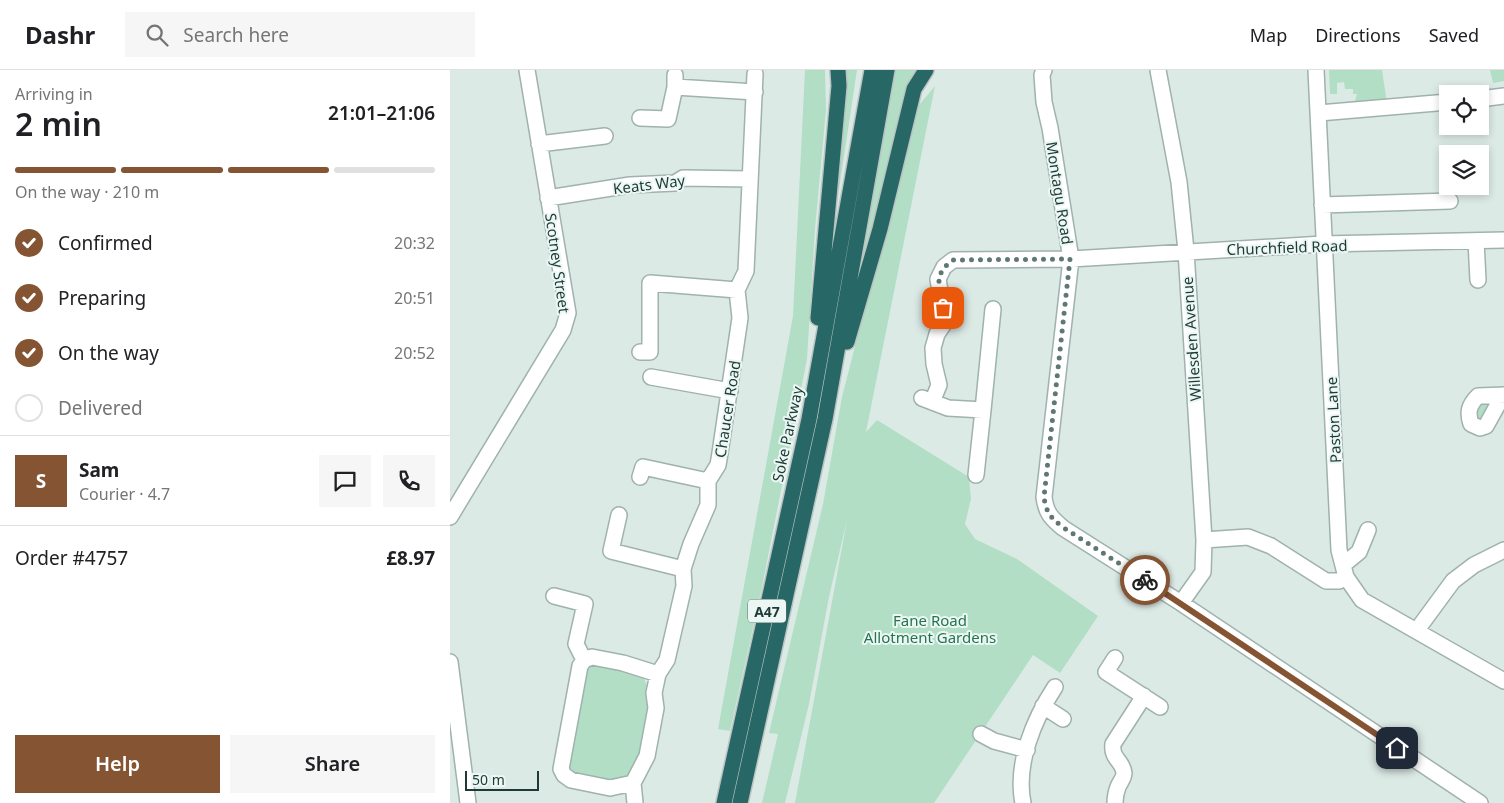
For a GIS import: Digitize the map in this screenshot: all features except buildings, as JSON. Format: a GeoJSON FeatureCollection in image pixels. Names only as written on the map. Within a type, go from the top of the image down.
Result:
{"type":"FeatureCollection","features":[{"type":"Feature","properties":{"kind":"highway","name":"A47"},"geometry":{"type":"LineString","coordinates":[[809,419],[839,86],[838,70]]}},
{"type":"Feature","properties":{"kind":"highway","name":"Soke Parkway"},"geometry":{"type":"LineString","coordinates":[[724,803],[809,419],[872,70]]}},
{"type":"Feature","properties":{"kind":"highway","name":"A47"},"geometry":{"type":"LineString","coordinates":[[740,803],[825,419],[888,70]]}},
{"type":"Feature","properties":{"kind":"highway","name":"A47"},"geometry":{"type":"LineString","coordinates":[[825,419],[880,229],[914,89],[926,70]]}},
{"type":"Feature","properties":{"kind":"street","name":"Scotney Street"},"geometry":{"type":"LineString","coordinates":[[450,517],[563,330],[568,314],[527,70]]}},
{"type":"Feature","properties":{"kind":"street","name":"Montagu Road"},"geometry":{"type":"LineString","coordinates":[[1044,70],[1042,75],[1044,102],[1050,128],[1070,259],[1044,497],[1046,509],[1053,520],[1064,528],[1181,603],[1480,803]]}},
{"type":"Feature","properties":{"kind":"street","name":"Willesden Avenue"},"geometry":{"type":"LineString","coordinates":[[1158,70],[1179,182],[1186,251],[1204,540],[1203,572],[1181,603]]}},
{"type":"Feature","properties":{"kind":"street","name":"Paston Lane"},"geometry":{"type":"LineString","coordinates":[[1316,70],[1339,550],[1344,571],[1362,600],[1504,681]]}},
{"type":"Feature","properties":{"kind":"street","name":"Chaucer Road"},"geometry":{"type":"LineString","coordinates":[[633,783],[647,756],[656,708],[654,693],[658,674],[667,660],[684,586],[684,569],[691,544],[708,505],[708,481],[718,465],[740,318],[737,290],[746,271],[755,74]]}},
{"type":"Feature","properties":{"kind":"street"},"geometry":{"type":"LineString","coordinates":[[640,118],[668,119],[675,81],[754,92]]}},
{"type":"Feature","properties":{"kind":"street"},"geometry":{"type":"LineString","coordinates":[[1489,98],[1504,96]]}},
{"type":"Feature","properties":{"kind":"street"},"geometry":{"type":"LineString","coordinates":[[1319,113],[1439,103]]}},
{"type":"Feature","properties":{"kind":"street"},"geometry":{"type":"LineString","coordinates":[[539,144],[605,136]]}},
{"type":"Feature","properties":{"kind":"street","name":"Keats Way"},"geometry":{"type":"LineString","coordinates":[[548,198],[630,185],[675,183],[683,178],[750,179]]}},
{"type":"Feature","properties":{"kind":"street"},"geometry":{"type":"LineString","coordinates":[[1322,205],[1450,201]]}},
{"type":"Feature","properties":{"kind":"street","name":"Churchfield Road"},"geometry":{"type":"LineString","coordinates":[[983,410],[948,408],[927,400],[939,386],[934,364],[933,348],[937,334],[945,322],[938,280],[944,267],[953,260],[1070,259],[1323,244],[1504,240]]}},
{"type":"Feature","properties":{"kind":"street"},"geometry":{"type":"LineString","coordinates":[[1476,241],[1478,280]]}},
{"type":"Feature","properties":{"kind":"street"},"geometry":{"type":"LineString","coordinates":[[640,352],[650,352],[650,283],[737,290]]}},
{"type":"Feature","properties":{"kind":"street"},"geometry":{"type":"LineString","coordinates":[[976,475],[993,309]]}},
{"type":"Feature","properties":{"kind":"street"},"geometry":{"type":"LineString","coordinates":[[659,375],[730,391]]}},
{"type":"Feature","properties":{"kind":"street"},"geometry":{"type":"LineString","coordinates":[[638,469],[708,481]]}},
{"type":"Feature","properties":{"kind":"street"},"geometry":{"type":"LineString","coordinates":[[619,515],[611,551],[684,569]]}},
{"type":"Feature","properties":{"kind":"street"},"geometry":{"type":"LineString","coordinates":[[1204,540],[1248,537],[1271,546],[1326,581],[1339,581],[1344,571],[1359,552],[1368,530]]}},
{"type":"Feature","properties":{"kind":"street"},"geometry":{"type":"LineString","coordinates":[[1417,630],[1453,582],[1474,565],[1504,550]]}},
{"type":"Feature","properties":{"kind":"street"},"geometry":{"type":"LineString","coordinates":[[554,596],[585,604],[576,644],[584,660]]}},
{"type":"Feature","properties":{"kind":"street"},"geometry":{"type":"LineString","coordinates":[[635,803],[633,783],[610,788],[570,780],[561,769],[580,666],[584,660],[592,656],[624,663],[658,674]]}},
{"type":"Feature","properties":{"kind":"street"},"geometry":{"type":"LineString","coordinates":[[1115,658],[1106,672],[1160,707]]}},
{"type":"Feature","properties":{"kind":"street"},"geometry":{"type":"LineString","coordinates":[[450,662],[468,803]]}},
{"type":"Feature","properties":{"kind":"street"},"geometry":{"type":"LineString","coordinates":[[1023,803],[1022,772],[1032,731],[1043,706],[1055,687]]}},
{"type":"Feature","properties":{"kind":"street"},"geometry":{"type":"LineString","coordinates":[[1115,803],[1117,788],[1124,775],[1124,770],[1114,756],[1113,744],[1144,696]]}},
{"type":"Feature","properties":{"kind":"street"},"geometry":{"type":"LineString","coordinates":[[1043,706],[1063,719]]}},
{"type":"Feature","properties":{"kind":"street"},"geometry":{"type":"LineString","coordinates":[[981,734],[994,741],[1027,750]]}},
{"type":"Feature","properties":{"kind":"green space"},"geometry":{"type":"Polygon","coordinates":[[[805,70],[825,70],[826,110],[815,229],[807,359],[761,592],[730,731],[718,729],[793,316],[805,70]]]}},
{"type":"Feature","properties":{"kind":"green space"},"geometry":{"type":"Polygon","coordinates":[[[844,70],[857,70],[837,203],[833,203],[844,70]]]}},
{"type":"Feature","properties":{"kind":"green space"},"geometry":{"type":"Polygon","coordinates":[[[895,70],[920,70],[910,87],[862,266],[858,267],[895,70]]]}},
{"type":"Feature","properties":{"kind":"green space"},"geometry":{"type":"Polygon","coordinates":[[[1329,70],[1382,70],[1387,103],[1359,105],[1359,101],[1355,101],[1357,94],[1353,94],[1353,89],[1345,89],[1344,82],[1337,83],[1337,94],[1330,94],[1329,70]]]}},
{"type":"Feature","properties":{"kind":"green space"},"geometry":{"type":"Polygon","coordinates":[[[1490,70],[1504,70],[1504,81],[1493,83],[1490,70]]]}},
{"type":"Feature","properties":{"kind":"green space","name":"Fane Road Allotment Gardens"},"geometry":{"type":"Polygon","coordinates":[[[935,86],[866,432],[877,420],[969,477],[971,499],[965,524],[975,539],[1017,559],[1098,616],[1060,673],[1033,655],[934,803],[795,803],[847,520],[829,597],[809,704],[785,803],[762,803],[778,734],[769,733],[823,504],[842,397],[895,190],[919,105],[935,86]]]}},
{"type":"Feature","properties":{"kind":"green space"},"geometry":{"type":"Polygon","coordinates":[[[1489,401],[1491,405],[1479,425],[1474,409],[1476,404],[1489,401]]]}},
{"type":"Feature","properties":{"kind":"green space"},"geometry":{"type":"Polygon","coordinates":[[[590,663],[642,674],[650,700],[650,725],[633,774],[613,784],[569,774],[565,757],[584,672],[590,663]]]}},
{"type":"Feature","properties":{"kind":"way so far"},"geometry":{"type":"LineString","coordinates":[[943,308],[938,280],[944,267],[953,260],[1070,259],[1044,497],[1046,509],[1053,520],[1064,528],[1145,580]]}},
{"type":"Feature","properties":{"kind":"route"},"geometry":{"type":"LineString","coordinates":[[1145,580],[1397,748]]}}]}
